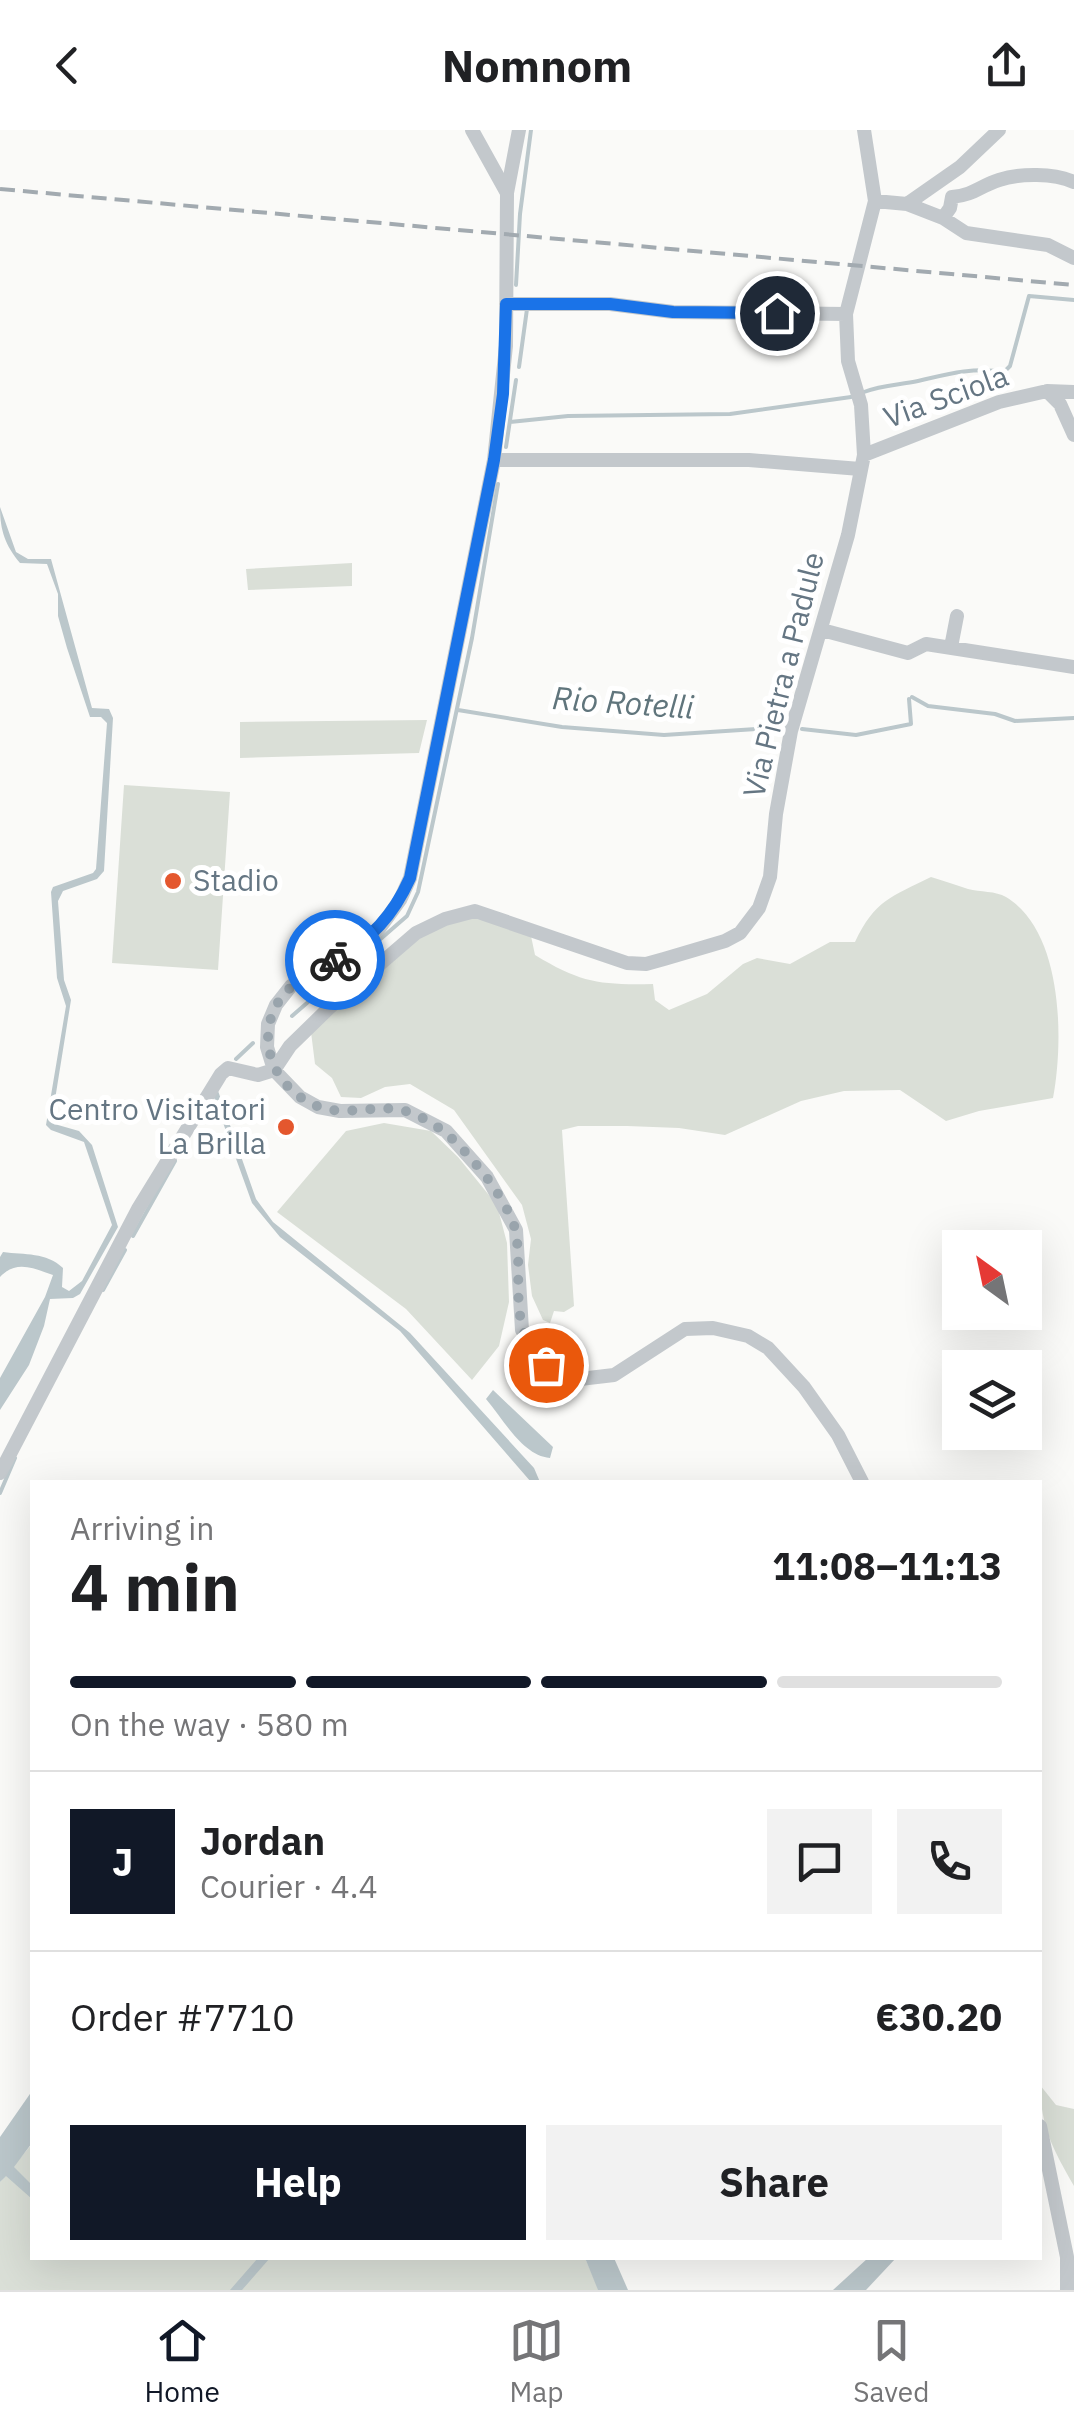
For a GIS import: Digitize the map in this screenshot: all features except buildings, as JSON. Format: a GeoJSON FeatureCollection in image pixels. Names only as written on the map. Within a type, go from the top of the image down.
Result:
{"type":"FeatureCollection","features":[{"type":"Feature","properties":{"kind":"street"},"geometry":{"type":"LineString","coordinates":[[472,130],[507,194]]}},
{"type":"Feature","properties":{"kind":"street"},"geometry":{"type":"LineString","coordinates":[[519,130],[507,194],[503,394],[494,460],[410,878],[400,900],[379,928],[352,950],[291,986],[276,1005],[268,1024],[274,1070],[300,1097],[318,1107],[340,1111],[405,1110],[446,1131],[487,1178],[516,1230],[522,1330],[546,1365],[580,1378],[614,1375],[685,1330],[713,1328],[748,1336],[768,1348],[804,1387],[838,1435],[861,1480]]}},
{"type":"Feature","properties":{"kind":"street","name":"Via Pietra a Padule"},"geometry":{"type":"LineString","coordinates":[[274,1070],[290,1046],[329,1008],[416,933],[445,918],[475,911],[628,963],[646,964],[725,941],[744,930],[759,908],[770,877],[776,814],[791,731],[848,535],[862,462],[861,406],[848,361],[846,314],[875,201],[864,130]]}},
{"type":"Feature","properties":{"kind":"street"},"geometry":{"type":"LineString","coordinates":[[907,204],[949,176],[999,130]]}},
{"type":"Feature","properties":{"kind":"street"},"geometry":{"type":"LineString","coordinates":[[486,154],[515,153]]}},
{"type":"Feature","properties":{"kind":"street"},"geometry":{"type":"LineString","coordinates":[[943,218],[952,197],[949,176]]}},
{"type":"Feature","properties":{"kind":"street"},"geometry":{"type":"LineString","coordinates":[[952,197],[972,195],[998,180],[1046,176],[1074,182]]}},
{"type":"Feature","properties":{"kind":"street"},"geometry":{"type":"LineString","coordinates":[[875,201],[907,204],[943,218],[966,233],[1048,244],[1074,258]]}},
{"type":"Feature","properties":{"kind":"street"},"geometry":{"type":"LineString","coordinates":[[506,304],[610,304],[673,312],[846,314]]}},
{"type":"Feature","properties":{"kind":"street"},"geometry":{"type":"LineString","coordinates":[[1047,391],[1060,404],[1074,435]]}},
{"type":"Feature","properties":{"kind":"street","name":"Via Sciola"},"geometry":{"type":"LineString","coordinates":[[862,462],[1000,402],[1047,391],[1074,392]]}},
{"type":"Feature","properties":{"kind":"street"},"geometry":{"type":"LineString","coordinates":[[494,460],[862,462]]}},
{"type":"Feature","properties":{"kind":"street"},"geometry":{"type":"LineString","coordinates":[[951,647],[957,616]]}},
{"type":"Feature","properties":{"kind":"street"},"geometry":{"type":"LineString","coordinates":[[822,630],[908,653],[926,644],[1074,666]]}},
{"type":"Feature","properties":{"kind":"street"},"geometry":{"type":"LineString","coordinates":[[0,1473],[138,1209],[220,1074],[228,1068],[258,1075],[274,1070]]}},
{"type":"Feature","properties":{"kind":"street"},"geometry":{"type":"LineString","coordinates":[[1042,2136],[1067,2257],[1066,2290]]}},
{"type":"Feature","properties":{"kind":"shaded area"},"geometry":{"type":"Polygon","coordinates":[[[0,507],[16,552],[28,559],[51,559],[92,708],[109,709],[113,718],[104,871],[97,879],[63,891],[58,901],[64,980],[71,1000],[53,1112],[58,1125],[79,1131],[92,1145],[118,1227],[80,1294],[50,1299],[29,1365],[0,1410],[0,1378],[53,1275],[19,1267],[0,1277],[3,1252],[50,1259],[63,1268],[62,1287],[69,1291],[82,1281],[112,1225],[84,1142],[46,1125],[66,1006],[57,978],[51,892],[53,887],[96,869],[107,723],[101,717],[90,717],[58,616],[58,594],[47,564],[20,563],[4,537],[0,507]]]}},
{"type":"Feature","properties":{"kind":"shaded area"},"geometry":{"type":"Polygon","coordinates":[[[352,563],[352,586],[248,590],[246,569],[352,563]]]}},
{"type":"Feature","properties":{"kind":"shaded area"},"geometry":{"type":"Polygon","coordinates":[[[427,720],[419,753],[240,758],[240,722],[427,720]]]}},
{"type":"Feature","properties":{"kind":"shaded area"},"geometry":{"type":"Polygon","coordinates":[[[124,785],[230,792],[218,970],[112,963],[124,785]]]}},
{"type":"Feature","properties":{"kind":"shaded area"},"geometry":{"type":"Polygon","coordinates":[[[931,877],[1006,897],[1025,913],[1039,935],[1049,960],[1058,1018],[1053,1098],[946,1121],[900,1090],[844,1091],[801,1101],[725,1135],[627,1126],[578,1126],[562,1130],[574,1306],[564,1312],[554,1311],[550,1323],[543,1320],[532,1296],[528,1265],[531,1239],[522,1205],[454,1110],[410,1084],[385,1087],[361,1098],[341,1097],[332,1078],[315,1064],[311,1032],[426,930],[464,918],[489,920],[531,936],[535,955],[579,977],[605,983],[653,984],[655,1000],[669,1010],[707,994],[743,964],[757,958],[790,964],[830,942],[855,942],[877,908],[931,877]]]}},
{"type":"Feature","properties":{"kind":"shaded area"},"geometry":{"type":"Polygon","coordinates":[[[217,1088],[256,1199],[273,1222],[410,1333],[534,1468],[539,1480],[529,1480],[400,1331],[280,1237],[252,1203],[213,1095],[217,1088]]]}},
{"type":"Feature","properties":{"kind":"shaded area"},"geometry":{"type":"Polygon","coordinates":[[[384,1123],[431,1131],[497,1205],[507,1243],[509,1302],[499,1346],[472,1380],[406,1309],[277,1212],[346,1131],[384,1123]]]}},
{"type":"Feature","properties":{"kind":"shaded area"},"geometry":{"type":"Polygon","coordinates":[[[493,1390],[553,1447],[550,1458],[531,1450],[514,1435],[486,1399],[493,1390]]]}},
{"type":"Feature","properties":{"kind":"shaded area"},"geometry":{"type":"Polygon","coordinates":[[[1042,2088],[1056,2105],[1074,2109],[1074,2186],[1050,2138],[1043,2114],[1042,2088]]]}},
{"type":"Feature","properties":{"kind":"shaded area"},"geometry":{"type":"Polygon","coordinates":[[[30,2094],[30,2146],[14,2167],[30,2183],[30,2197],[6,2176],[0,2182],[0,2137],[30,2094]]]}},
{"type":"Feature","properties":{"kind":"shaded area"},"geometry":{"type":"Polygon","coordinates":[[[30,2146],[30,2260],[586,2260],[599,2290],[0,2290],[0,2182],[30,2146]]]}},
{"type":"Feature","properties":{"kind":"shaded area"},"geometry":{"type":"Polygon","coordinates":[[[256,2260],[268,2260],[242,2290],[230,2290],[256,2260]]]}},
{"type":"Feature","properties":{"kind":"shaded area"},"geometry":{"type":"Polygon","coordinates":[[[586,2260],[615,2260],[628,2290],[598,2290],[586,2260]]]}},
{"type":"Feature","properties":{"kind":"shaded area"},"geometry":{"type":"Polygon","coordinates":[[[866,2260],[894,2260],[866,2290],[833,2290],[866,2260]]]}},
{"type":"Feature","properties":{"kind":"waterway"},"geometry":{"type":"LineString","coordinates":[[516,285],[531,130]]}},
{"type":"Feature","properties":{"kind":"waterway"},"geometry":{"type":"LineString","coordinates":[[864,392],[961,372],[1004,372],[1010,366],[1029,296],[1074,300]]}},
{"type":"Feature","properties":{"kind":"waterway"},"geometry":{"type":"LineString","coordinates":[[519,367],[527,309]]}},
{"type":"Feature","properties":{"kind":"waterway"},"geometry":{"type":"LineString","coordinates":[[506,447],[516,380]]}},
{"type":"Feature","properties":{"kind":"waterway"},"geometry":{"type":"LineString","coordinates":[[510,422],[568,416],[730,414],[851,397]]}},
{"type":"Feature","properties":{"kind":"waterway"},"geometry":{"type":"LineString","coordinates":[[292,1016],[407,916],[418,892],[472,638],[498,484]]}},
{"type":"Feature","properties":{"kind":"waterway","name":"Rio Rotelli"},"geometry":{"type":"LineString","coordinates":[[912,697],[928,706],[995,714],[1015,721],[1074,718]]}},
{"type":"Feature","properties":{"kind":"waterway","name":"Rio Rotelli"},"geometry":{"type":"LineString","coordinates":[[802,729],[856,735],[911,724],[909,699]]}},
{"type":"Feature","properties":{"kind":"waterway","name":"Rio Rotelli"},"geometry":{"type":"LineString","coordinates":[[458,710],[562,727],[664,735],[787,727]]}},
{"type":"Feature","properties":{"kind":"waterway"},"geometry":{"type":"LineString","coordinates":[[236,1059],[253,1043]]}},
{"type":"Feature","properties":{"kind":"waterway"},"geometry":{"type":"LineString","coordinates":[[133,1236],[175,1161]]}},
{"type":"Feature","properties":{"kind":"waterway"},"geometry":{"type":"LineString","coordinates":[[103,1290],[125,1250]]}},
{"type":"Feature","properties":{"kind":"waterway"},"geometry":{"type":"LineString","coordinates":[[0,1493],[15,1458]]}},
{"type":"Feature","properties":{"kind":"railway"},"geometry":{"type":"LineString","coordinates":[[0,189],[1074,285]]}},
{"type":"Feature","properties":{"kind":"way so far"},"geometry":{"type":"LineString","coordinates":[[335,960],[291,986],[276,1005],[268,1024],[274,1070],[300,1097],[318,1107],[340,1111],[405,1110],[446,1131],[487,1178],[516,1230],[522,1330],[546,1365]]}},
{"type":"Feature","properties":{"kind":"place","name":"Stadio"},"geometry":{"type":"Point","coordinates":[173,881]}},
{"type":"Feature","properties":{"kind":"place","name":"Centro Visitatori La Brilla"},"geometry":{"type":"Point","coordinates":[286,1127]}},
{"type":"Feature","properties":{"kind":"route"},"geometry":{"type":"LineString","coordinates":[[335,960],[379,928],[400,900],[410,878],[494,460],[503,394],[506,304],[610,304],[673,312],[777,313]]}}]}
